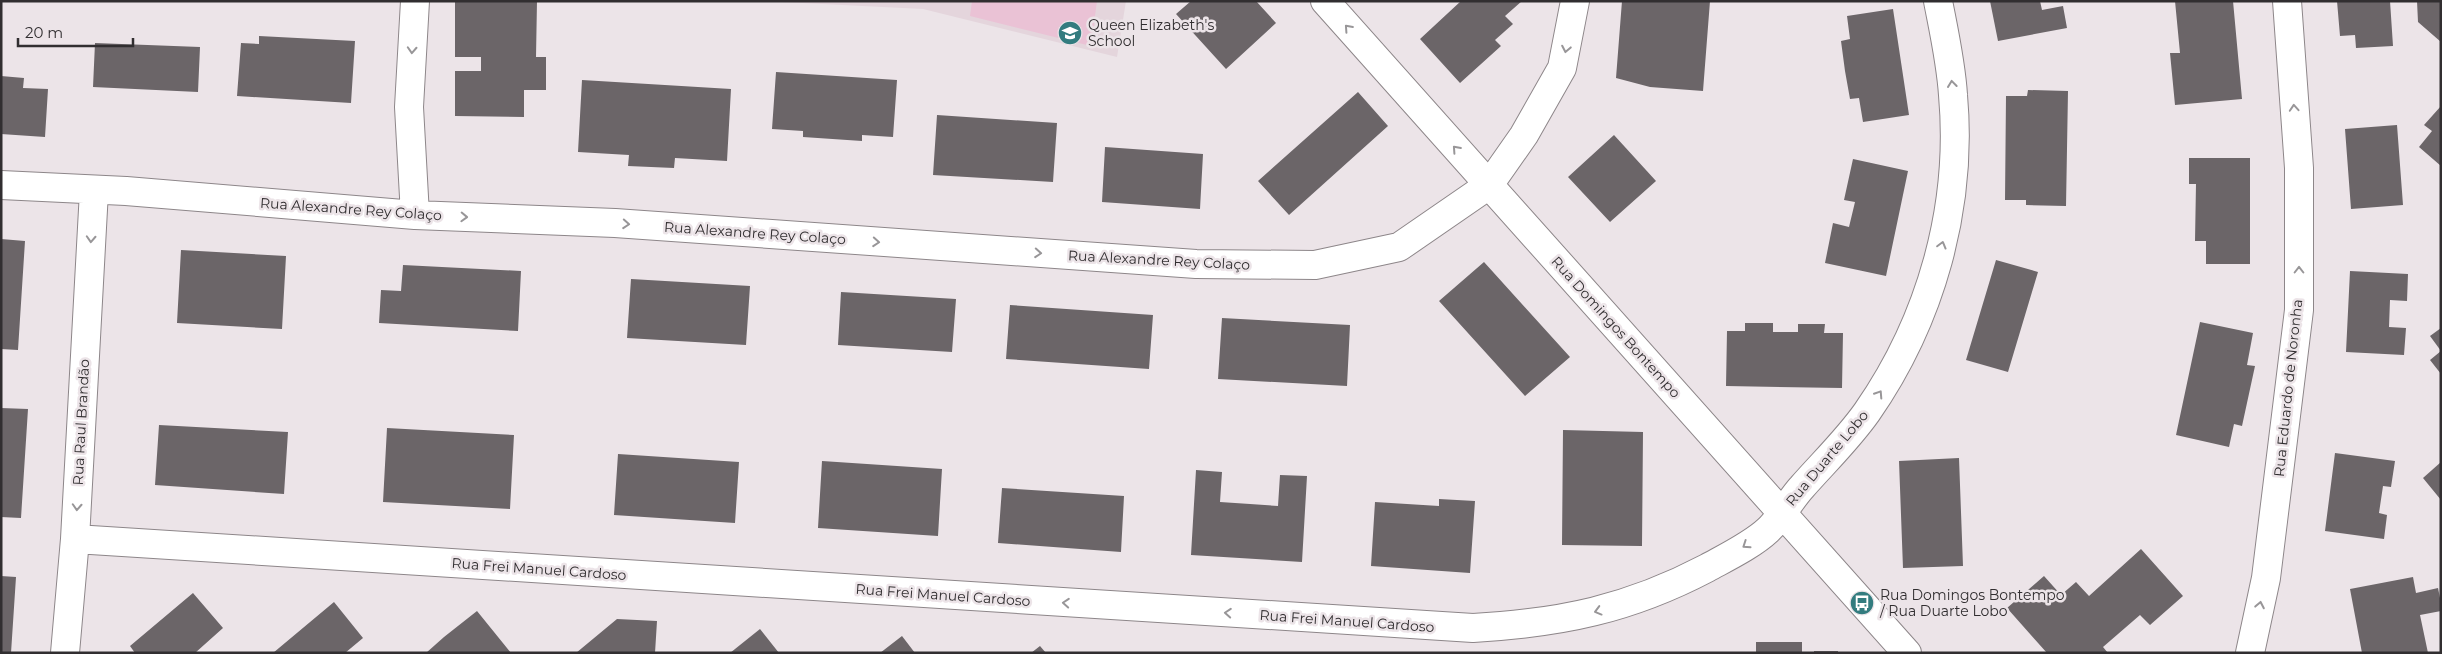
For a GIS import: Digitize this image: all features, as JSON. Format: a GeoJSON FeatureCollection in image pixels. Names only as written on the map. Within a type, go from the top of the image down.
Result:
{"type":"FeatureCollection","features":[{"type":"Feature","properties":{"kind":"street"},"geometry":{"type":"LineString","coordinates":[[415,1],[409,107],[415,215]]}},
{"type":"Feature","properties":{"kind":"street","name":"Rua Domingos Bontempo"},"geometry":{"type":"LineString","coordinates":[[1324,1],[1907,653]]}},
{"type":"Feature","properties":{"kind":"street"},"geometry":{"type":"LineString","coordinates":[[1489,185],[1524,135],[1562,68],[1575,1]]}},
{"type":"Feature","properties":{"kind":"street","name":"Rua Duarte Lobo"},"geometry":{"type":"LineString","coordinates":[[1781,512],[1838,449],[1867,412],[1893,372],[1914,329],[1932,284],[1944,238],[1952,191],[1955,143],[1954,96],[1948,48],[1938,1]]}},
{"type":"Feature","properties":{"kind":"street","name":"Rua Eduardo de Noronha"},"geometry":{"type":"LineString","coordinates":[[2250,653],[2266,578],[2299,310],[2299,168],[2287,1]]}},
{"type":"Feature","properties":{"kind":"street","name":"Rua Alexandre Rey Colaço"},"geometry":{"type":"LineString","coordinates":[[1,185],[94,191],[126,191],[415,215],[615,223],[1196,264],[1315,266],[1399,247],[1489,185]]}},
{"type":"Feature","properties":{"kind":"street","name":"Rua Raul Brandão"},"geometry":{"type":"LineString","coordinates":[[65,653],[75,539],[94,191]]}},
{"type":"Feature","properties":{"kind":"street","name":"Rua Frei Manuel Cardoso"},"geometry":{"type":"LineString","coordinates":[[75,539],[1473,628],[1526,625],[1578,617],[1629,603],[1678,583],[1725,559],[1769,529],[1781,512]]}},
{"type":"Feature","properties":{"kind":"shaded area","name":"Queen Elizabeth's School"},"geometry":{"type":"Polygon","coordinates":[[[761,1],[1126,1],[1117,57],[923,9],[761,1]]]}},
{"type":"Feature","properties":{"kind":"shaded area"},"geometry":{"type":"Polygon","coordinates":[[[972,1],[1097,1],[1091,46],[970,16],[972,1]]]}},
{"type":"Feature","properties":{"kind":"building"},"geometry":{"type":"Polygon","coordinates":[[[455,1],[537,1],[536,57],[546,57],[546,90],[524,90],[524,117],[455,116],[455,71],[481,71],[481,57],[455,57],[455,1]]]}},
{"type":"Feature","properties":{"kind":"building"},"geometry":{"type":"Polygon","coordinates":[[[1191,1],[1256,1],[1276,23],[1226,69],[1176,14],[1191,1]]]}},
{"type":"Feature","properties":{"kind":"building"},"geometry":{"type":"Polygon","coordinates":[[[1461,1],[1522,1],[1505,16],[1513,24],[1495,40],[1501,46],[1460,83],[1420,39],[1461,1]]]}},
{"type":"Feature","properties":{"kind":"building"},"geometry":{"type":"Polygon","coordinates":[[[1622,1],[1710,1],[1703,91],[1650,87],[1616,78],[1622,1]]]}},
{"type":"Feature","properties":{"kind":"building"},"geometry":{"type":"Polygon","coordinates":[[[1990,1],[2040,1],[2042,10],[2063,6],[2067,28],[1998,41],[1990,1]]]}},
{"type":"Feature","properties":{"kind":"building"},"geometry":{"type":"Polygon","coordinates":[[[2175,1],[2233,1],[2242,99],[2175,105],[2170,53],[2180,53],[2175,1]]]}},
{"type":"Feature","properties":{"kind":"building"},"geometry":{"type":"Polygon","coordinates":[[[2337,1],[2390,1],[2393,46],[2356,48],[2355,35],[2340,36],[2337,1]]]}},
{"type":"Feature","properties":{"kind":"building"},"geometry":{"type":"Polygon","coordinates":[[[2417,1],[2441,1],[2441,42],[2418,22],[2417,1]]]}},
{"type":"Feature","properties":{"kind":"building"},"geometry":{"type":"Polygon","coordinates":[[[1893,9],[1909,115],[1863,122],[1859,98],[1850,99],[1845,71],[1841,41],[1850,39],[1847,16],[1893,9]]]}},
{"type":"Feature","properties":{"kind":"building"},"geometry":{"type":"Polygon","coordinates":[[[259,36],[355,41],[351,103],[237,96],[241,43],[259,44],[259,36]]]}},
{"type":"Feature","properties":{"kind":"building"},"geometry":{"type":"Polygon","coordinates":[[[95,43],[200,47],[198,92],[93,87],[95,43]]]}},
{"type":"Feature","properties":{"kind":"building"},"geometry":{"type":"Polygon","coordinates":[[[776,72],[897,80],[893,137],[862,135],[862,141],[803,137],[803,131],[772,129],[776,72]]]}},
{"type":"Feature","properties":{"kind":"building"},"geometry":{"type":"Polygon","coordinates":[[[1,76],[24,78],[23,88],[48,89],[45,137],[1,134],[1,76]]]}},
{"type":"Feature","properties":{"kind":"building"},"geometry":{"type":"Polygon","coordinates":[[[582,80],[731,89],[727,161],[675,158],[674,168],[628,166],[629,155],[578,152],[582,80]]]}},
{"type":"Feature","properties":{"kind":"building"},"geometry":{"type":"Polygon","coordinates":[[[2028,90],[2068,91],[2066,206],[2026,205],[2026,200],[2005,200],[2006,96],[2027,96],[2028,90]]]}},
{"type":"Feature","properties":{"kind":"building"},"geometry":{"type":"Polygon","coordinates":[[[1358,92],[1388,126],[1289,215],[1258,181],[1358,92]]]}},
{"type":"Feature","properties":{"kind":"building"},"geometry":{"type":"Polygon","coordinates":[[[2441,106],[2441,166],[2419,147],[2432,131],[2424,125],[2441,106]]]}},
{"type":"Feature","properties":{"kind":"building"},"geometry":{"type":"Polygon","coordinates":[[[937,115],[1057,123],[1053,182],[933,175],[937,115]]]}},
{"type":"Feature","properties":{"kind":"building"},"geometry":{"type":"Polygon","coordinates":[[[2397,125],[2403,205],[2351,209],[2345,129],[2397,125]]]}},
{"type":"Feature","properties":{"kind":"building"},"geometry":{"type":"Polygon","coordinates":[[[1614,135],[1656,181],[1610,222],[1568,177],[1614,135]]]}},
{"type":"Feature","properties":{"kind":"building"},"geometry":{"type":"Polygon","coordinates":[[[1105,147],[1203,154],[1200,209],[1102,202],[1105,147]]]}},
{"type":"Feature","properties":{"kind":"building"},"geometry":{"type":"Polygon","coordinates":[[[2189,158],[2250,158],[2250,264],[2206,264],[2206,241],[2195,241],[2196,184],[2189,184],[2189,158]]]}},
{"type":"Feature","properties":{"kind":"building"},"geometry":{"type":"Polygon","coordinates":[[[1853,159],[1908,171],[1886,276],[1825,263],[1833,223],[1849,227],[1855,202],[1844,200],[1853,159]]]}},
{"type":"Feature","properties":{"kind":"building"},"geometry":{"type":"Polygon","coordinates":[[[1,239],[25,241],[18,350],[1,349],[1,239]]]}},
{"type":"Feature","properties":{"kind":"building"},"geometry":{"type":"Polygon","coordinates":[[[181,250],[286,256],[282,329],[177,323],[181,250]]]}},
{"type":"Feature","properties":{"kind":"building"},"geometry":{"type":"Polygon","coordinates":[[[1996,260],[2038,272],[2008,372],[1966,360],[1996,260]]]}},
{"type":"Feature","properties":{"kind":"building"},"geometry":{"type":"Polygon","coordinates":[[[1484,262],[1570,357],[1525,396],[1439,301],[1484,262]]]}},
{"type":"Feature","properties":{"kind":"building"},"geometry":{"type":"Polygon","coordinates":[[[403,265],[521,271],[518,331],[379,323],[381,290],[401,291],[403,265]]]}},
{"type":"Feature","properties":{"kind":"building"},"geometry":{"type":"Polygon","coordinates":[[[2350,271],[2408,274],[2407,301],[2390,300],[2389,327],[2406,328],[2404,355],[2346,352],[2350,271]]]}},
{"type":"Feature","properties":{"kind":"building"},"geometry":{"type":"Polygon","coordinates":[[[631,279],[750,286],[746,345],[627,338],[631,279]]]}},
{"type":"Feature","properties":{"kind":"building"},"geometry":{"type":"Polygon","coordinates":[[[841,292],[956,299],[952,352],[838,345],[841,292]]]}},
{"type":"Feature","properties":{"kind":"building"},"geometry":{"type":"Polygon","coordinates":[[[1010,305],[1153,315],[1149,369],[1006,359],[1010,305]]]}},
{"type":"Feature","properties":{"kind":"building"},"geometry":{"type":"Polygon","coordinates":[[[1222,318],[1350,325],[1347,386],[1218,379],[1222,318]]]}},
{"type":"Feature","properties":{"kind":"building"},"geometry":{"type":"Polygon","coordinates":[[[2200,322],[2253,333],[2247,365],[2255,366],[2242,426],[2234,424],[2229,447],[2176,435],[2200,322]]]}},
{"type":"Feature","properties":{"kind":"building"},"geometry":{"type":"Polygon","coordinates":[[[1745,323],[1773,323],[1773,332],[1798,332],[1798,324],[1825,324],[1824,333],[1843,333],[1842,388],[1726,386],[1727,331],[1745,331],[1745,323]]]}},
{"type":"Feature","properties":{"kind":"building"},"geometry":{"type":"Polygon","coordinates":[[[2441,328],[2441,351],[2430,336],[2441,328]]]}},
{"type":"Feature","properties":{"kind":"building"},"geometry":{"type":"Polygon","coordinates":[[[2441,351],[2441,374],[2430,360],[2441,351]]]}},
{"type":"Feature","properties":{"kind":"building"},"geometry":{"type":"Polygon","coordinates":[[[1,408],[28,409],[21,518],[1,517],[1,408]]]}},
{"type":"Feature","properties":{"kind":"building"},"geometry":{"type":"Polygon","coordinates":[[[159,425],[288,432],[284,494],[155,485],[159,425]]]}},
{"type":"Feature","properties":{"kind":"building"},"geometry":{"type":"Polygon","coordinates":[[[387,428],[514,435],[510,509],[383,502],[387,428]]]}},
{"type":"Feature","properties":{"kind":"building"},"geometry":{"type":"Polygon","coordinates":[[[1563,430],[1643,432],[1642,546],[1562,545],[1563,430]]]}},
{"type":"Feature","properties":{"kind":"building"},"geometry":{"type":"Polygon","coordinates":[[[2335,453],[2395,461],[2391,487],[2383,486],[2379,513],[2387,515],[2384,539],[2325,531],[2335,453]]]}},
{"type":"Feature","properties":{"kind":"building"},"geometry":{"type":"Polygon","coordinates":[[[618,454],[739,462],[735,523],[614,515],[618,454]]]}},
{"type":"Feature","properties":{"kind":"building"},"geometry":{"type":"Polygon","coordinates":[[[1959,458],[1963,566],[1903,568],[1899,461],[1959,458]]]}},
{"type":"Feature","properties":{"kind":"building"},"geometry":{"type":"Polygon","coordinates":[[[822,461],[942,469],[938,536],[818,528],[822,461]]]}},
{"type":"Feature","properties":{"kind":"building"},"geometry":{"type":"Polygon","coordinates":[[[2441,462],[2441,500],[2423,478],[2441,462]]]}},
{"type":"Feature","properties":{"kind":"building"},"geometry":{"type":"Polygon","coordinates":[[[1196,470],[1222,472],[1220,502],[1278,506],[1280,475],[1307,476],[1302,562],[1191,555],[1196,470]]]}},
{"type":"Feature","properties":{"kind":"building"},"geometry":{"type":"Polygon","coordinates":[[[1002,488],[1124,496],[1121,552],[998,543],[1002,488]]]}},
{"type":"Feature","properties":{"kind":"building"},"geometry":{"type":"Polygon","coordinates":[[[1439,499],[1475,501],[1470,573],[1371,566],[1375,502],[1439,506],[1439,499]]]}},
{"type":"Feature","properties":{"kind":"building"},"geometry":{"type":"Polygon","coordinates":[[[2141,549],[2183,596],[2150,625],[2140,615],[2103,647],[2108,653],[2047,653],[2007,608],[2044,576],[2061,595],[2076,582],[2089,596],[2141,549]]]}},
{"type":"Feature","properties":{"kind":"building"},"geometry":{"type":"Polygon","coordinates":[[[1,576],[16,577],[11,653],[1,653],[1,576]]]}},
{"type":"Feature","properties":{"kind":"building"},"geometry":{"type":"Polygon","coordinates":[[[2413,577],[2416,593],[2438,588],[2441,603],[2441,611],[2420,615],[2428,653],[2362,653],[2350,589],[2413,577]]]}},
{"type":"Feature","properties":{"kind":"building"},"geometry":{"type":"Polygon","coordinates":[[[193,593],[223,628],[195,653],[135,653],[130,646],[193,593]]]}},
{"type":"Feature","properties":{"kind":"building"},"geometry":{"type":"Polygon","coordinates":[[[334,602],[363,638],[345,653],[273,653],[334,602]]]}},
{"type":"Feature","properties":{"kind":"building"},"geometry":{"type":"Polygon","coordinates":[[[477,611],[511,653],[426,653],[444,637],[477,611]]]}},
{"type":"Feature","properties":{"kind":"building"},"geometry":{"type":"Polygon","coordinates":[[[617,619],[657,621],[655,653],[576,653],[617,619]]]}},
{"type":"Feature","properties":{"kind":"building"},"geometry":{"type":"Polygon","coordinates":[[[760,629],[779,653],[730,653],[760,629]]]}},
{"type":"Feature","properties":{"kind":"building"},"geometry":{"type":"Polygon","coordinates":[[[902,636],[915,653],[880,653],[902,636]]]}},
{"type":"Feature","properties":{"kind":"building"},"geometry":{"type":"Polygon","coordinates":[[[1756,642],[1802,642],[1802,653],[1756,653],[1756,642]]]}},
{"type":"Feature","properties":{"kind":"building"},"geometry":{"type":"Polygon","coordinates":[[[1040,646],[1046,653],[1031,653],[1040,646]]]}},
{"type":"Feature","properties":{"kind":"building"},"geometry":{"type":"Polygon","coordinates":[[[1814,651],[1838,651],[1838,653],[1814,653],[1814,651]]]}},
{"type":"Feature","properties":{"kind":"place","name":"Queen Elizabeth's School"},"geometry":{"type":"Point","coordinates":[1070,33]}},
{"type":"Feature","properties":{"kind":"place","name":"Rua Domingos Bontempo / Rua Duarte Lobo"},"geometry":{"type":"Point","coordinates":[1862,603]}}]}
